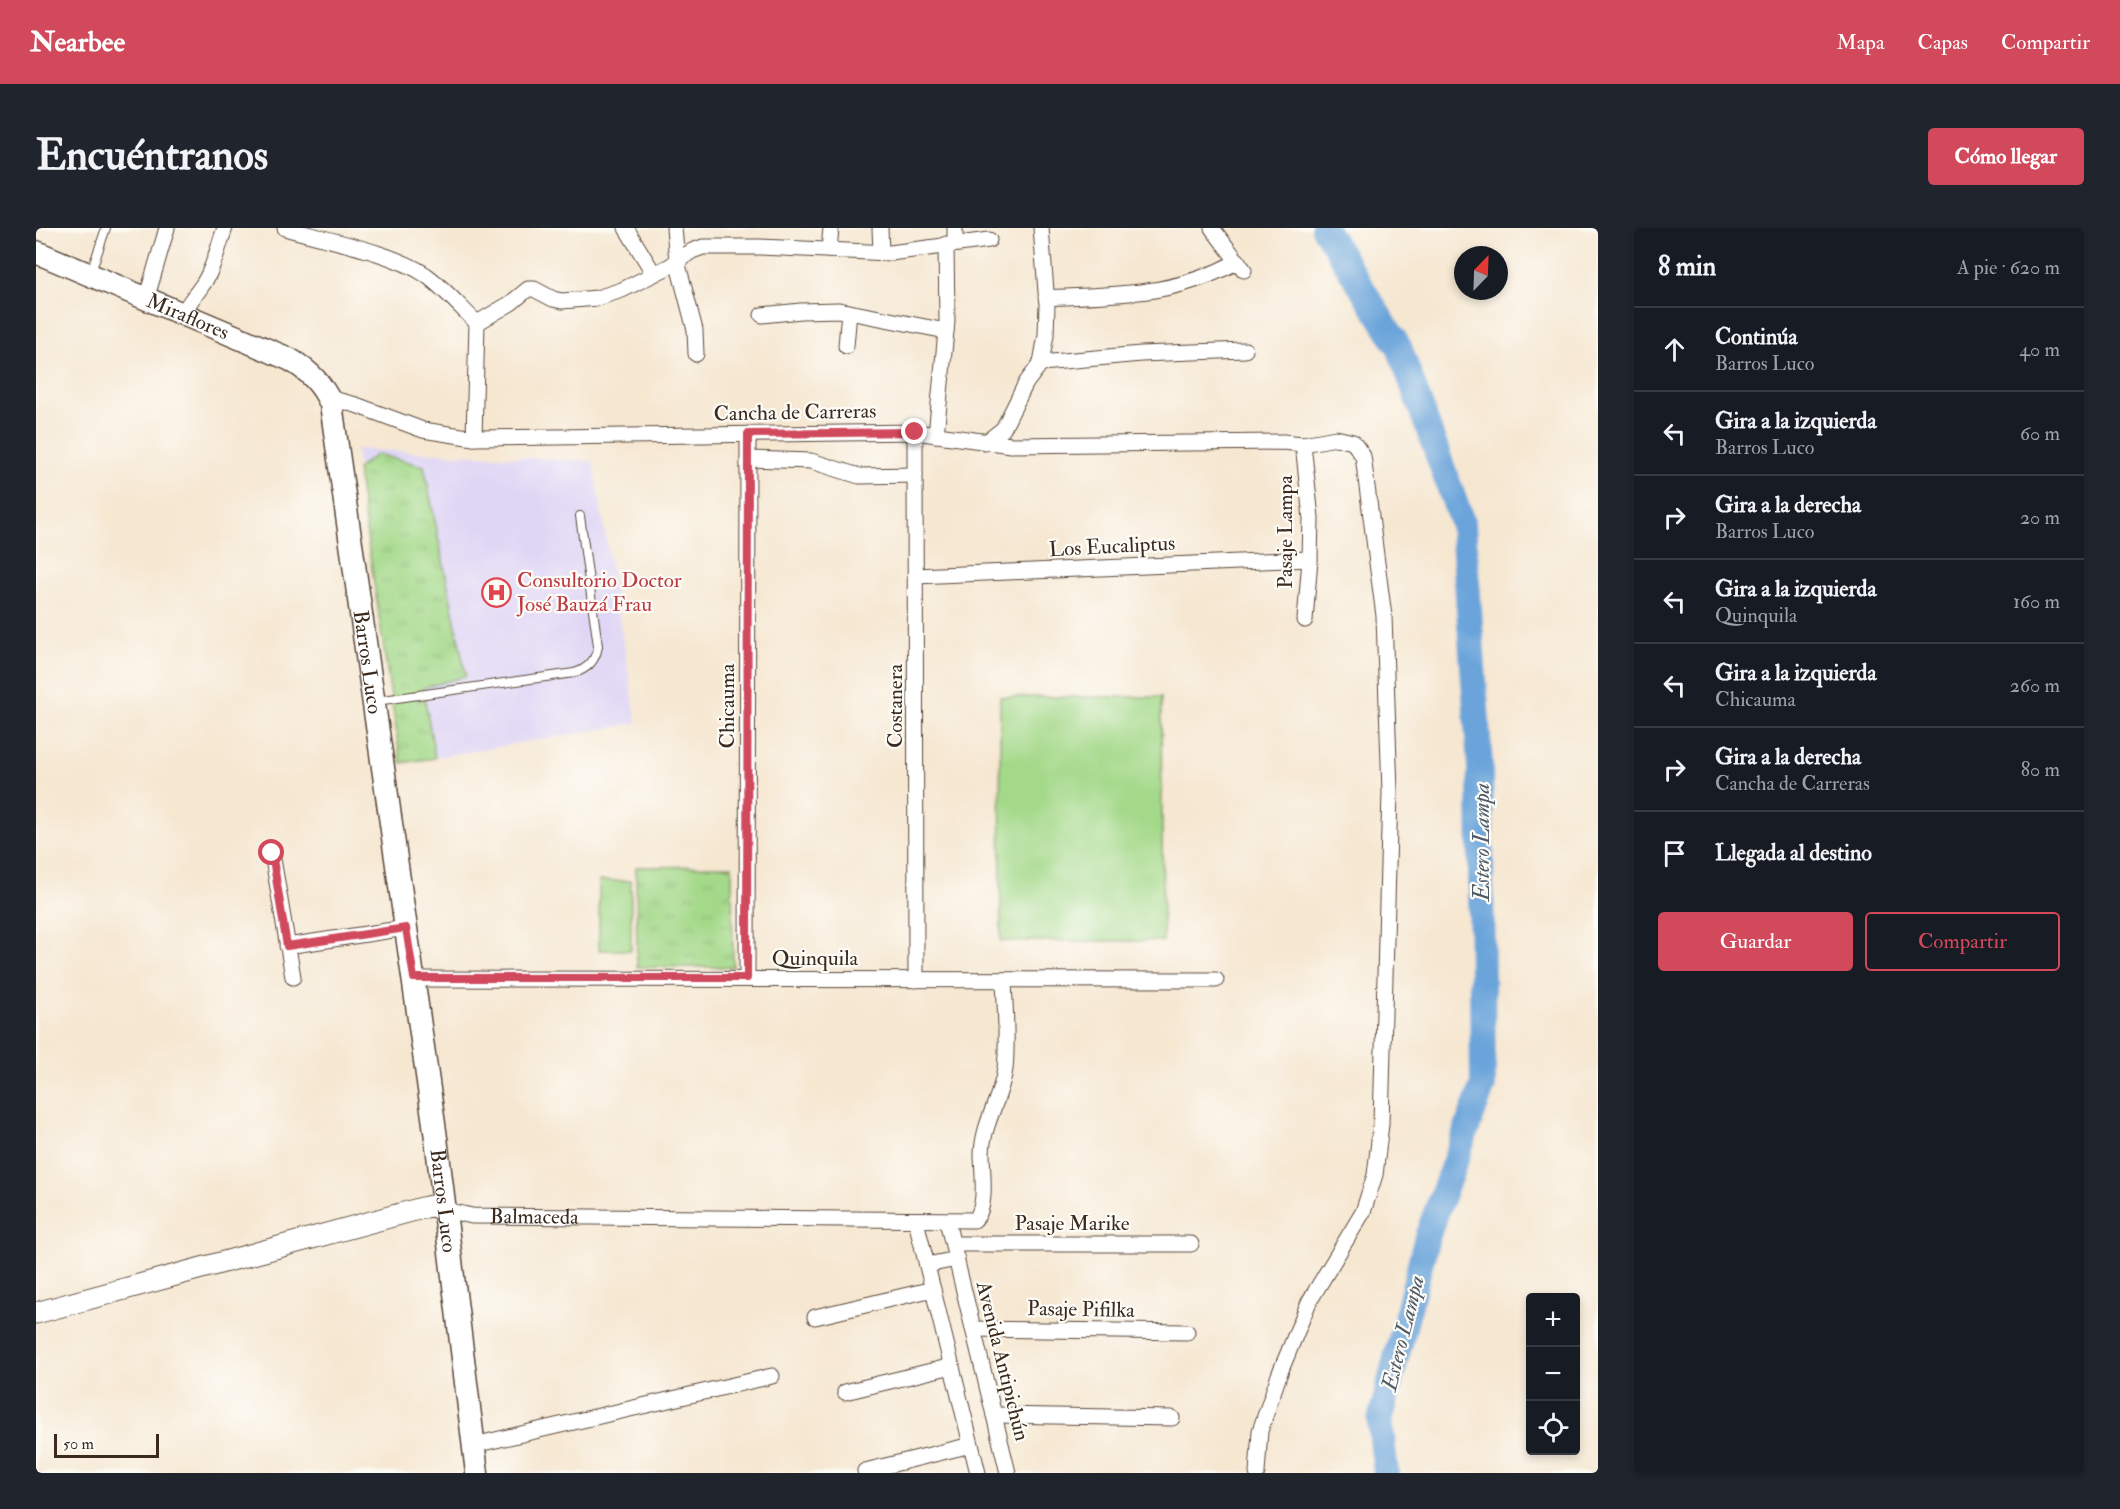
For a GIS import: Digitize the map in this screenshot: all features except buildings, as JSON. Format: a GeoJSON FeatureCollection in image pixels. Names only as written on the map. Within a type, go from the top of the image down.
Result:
{"type":"FeatureCollection","features":[{"type":"Feature","properties":{"kind":"main road","name":"Miraflores"},"geometry":{"type":"LineString","coordinates":[[36,252],[297,363],[319,382],[328,398]]}},
{"type":"Feature","properties":{"kind":"main road","name":"Barros Luco"},"geometry":{"type":"LineString","coordinates":[[328,398],[335,421],[414,978],[477,1473]]}},
{"type":"Feature","properties":{"kind":"street"},"geometry":{"type":"LineString","coordinates":[[146,300],[167,228]]}},
{"type":"Feature","properties":{"kind":"street"},"geometry":{"type":"LineString","coordinates":[[183,315],[189,300],[202,287],[225,228]]}},
{"type":"Feature","properties":{"kind":"street"},"geometry":{"type":"LineString","coordinates":[[285,228],[382,255],[408,265],[427,276],[477,323],[474,438]]}},
{"type":"Feature","properties":{"kind":"street"},"geometry":{"type":"LineString","coordinates":[[626,228],[654,274]]}},
{"type":"Feature","properties":{"kind":"street"},"geometry":{"type":"LineString","coordinates":[[674,228],[677,261],[695,330],[696,354]]}},
{"type":"Feature","properties":{"kind":"street"},"geometry":{"type":"LineString","coordinates":[[829,250],[831,228]]}},
{"type":"Feature","properties":{"kind":"street"},"geometry":{"type":"LineString","coordinates":[[880,228],[881,252]]}},
{"type":"Feature","properties":{"kind":"street"},"geometry":{"type":"LineString","coordinates":[[985,443],[1003,429],[1026,383],[1041,363],[1046,335],[1046,298],[1041,228]]}},
{"type":"Feature","properties":{"kind":"street"},"geometry":{"type":"LineString","coordinates":[[1046,298],[1155,291],[1189,283],[1241,265],[1212,228]]}},
{"type":"Feature","properties":{"kind":"street"},"geometry":{"type":"LineString","coordinates":[[477,323],[511,303],[528,289],[534,289],[553,299],[572,302],[597,298],[622,290],[692,251],[703,248],[760,247],[881,252],[952,239],[989,240]]}},
{"type":"Feature","properties":{"kind":"street"},"geometry":{"type":"LineString","coordinates":[[936,435],[952,239]]}},
{"type":"Feature","properties":{"kind":"street"},"geometry":{"type":"LineString","coordinates":[[762,315],[822,310],[849,312],[946,331]]}},
{"type":"Feature","properties":{"kind":"street"},"geometry":{"type":"LineString","coordinates":[[846,346],[849,312]]}},
{"type":"Feature","properties":{"kind":"street"},"geometry":{"type":"LineString","coordinates":[[1041,363],[1142,354],[1245,350]]}},
{"type":"Feature","properties":{"kind":"street","name":"Cancha de Carreras"},"geometry":{"type":"LineString","coordinates":[[328,398],[356,405],[423,430],[474,438],[915,432],[985,443],[1028,446],[1283,442],[1303,444],[1336,438],[1353,442],[1363,456],[1384,616],[1390,792],[1381,1124],[1375,1175],[1363,1212],[1309,1302],[1279,1375],[1260,1431],[1257,1473]]}},
{"type":"Feature","properties":{"kind":"street","name":"Costanera"},"geometry":{"type":"LineString","coordinates":[[915,432],[916,980]]}},
{"type":"Feature","properties":{"kind":"street","name":"Chicauma"},"geometry":{"type":"LineString","coordinates":[[747,978],[748,434]]}},
{"type":"Feature","properties":{"kind":"street","name":"Pasaje Lampa"},"geometry":{"type":"LineString","coordinates":[[1303,444],[1311,518],[1305,620]]}},
{"type":"Feature","properties":{"kind":"street"},"geometry":{"type":"LineString","coordinates":[[748,459],[811,461],[859,476],[915,475]]}},
{"type":"Feature","properties":{"kind":"street","name":"Los Eucaliptus"},"geometry":{"type":"LineString","coordinates":[[916,576],[1310,558]]}},
{"type":"Feature","properties":{"kind":"street"},"geometry":{"type":"LineString","coordinates":[[272,853],[293,977]]}},
{"type":"Feature","properties":{"kind":"street"},"geometry":{"type":"LineString","coordinates":[[287,946],[406,928]]}},
{"type":"Feature","properties":{"kind":"street","name":"Quinquila"},"geometry":{"type":"LineString","coordinates":[[414,978],[1216,980]]}},
{"type":"Feature","properties":{"kind":"street","name":"Balmaceda"},"geometry":{"type":"LineString","coordinates":[[36,1313],[431,1206],[472,1216],[916,1221],[971,1221],[977,1219],[982,1204],[982,1153],[985,1131],[998,1096],[1005,1066],[1004,980]]}},
{"type":"Feature","properties":{"kind":"street"},"geometry":{"type":"LineString","coordinates":[[916,1221],[978,1473]]}},
{"type":"Feature","properties":{"kind":"street","name":"Avenida Antipichún"},"geometry":{"type":"LineString","coordinates":[[947,1221],[1008,1473]]}},
{"type":"Feature","properties":{"kind":"street","name":"Pasaje Marike"},"geometry":{"type":"LineString","coordinates":[[955,1252],[1191,1244]]}},
{"type":"Feature","properties":{"kind":"street","name":"Avenida Antipichún"},"geometry":{"type":"LineString","coordinates":[[927,1265],[955,1252]]}},
{"type":"Feature","properties":{"kind":"street"},"geometry":{"type":"LineString","coordinates":[[815,1317],[933,1289]]}},
{"type":"Feature","properties":{"kind":"street","name":"Pasaje Pifilka"},"geometry":{"type":"LineString","coordinates":[[973,1329],[1187,1332]]}},
{"type":"Feature","properties":{"kind":"street"},"geometry":{"type":"LineString","coordinates":[[845,1392],[952,1366]]}},
{"type":"Feature","properties":{"kind":"street"},"geometry":{"type":"LineString","coordinates":[[474,1445],[772,1376]]}},
{"type":"Feature","properties":{"kind":"street"},"geometry":{"type":"LineString","coordinates":[[994,1415],[1172,1418]]}},
{"type":"Feature","properties":{"kind":"street"},"geometry":{"type":"LineString","coordinates":[[865,1472],[971,1445]]}},
{"type":"Feature","properties":{"kind":"lane"},"geometry":{"type":"LineString","coordinates":[[90,275],[106,228]]}},
{"type":"Feature","properties":{"kind":"lane"},"geometry":{"type":"LineString","coordinates":[[375,701],[574,673],[587,667],[595,657],[598,646],[580,516]]}},
{"type":"Feature","properties":{"kind":"shaded area","name":"Consultorio Doctor José Bauzá Frau"},"geometry":{"type":"Polygon","coordinates":[[[356,449],[593,461],[637,723],[401,763],[356,449]]]}},
{"type":"Feature","properties":{"kind":"green space"},"geometry":{"type":"Polygon","coordinates":[[[377,454],[424,466],[466,676],[423,688],[435,758],[401,763],[357,469],[377,454]]]}},
{"type":"Feature","properties":{"kind":"green space"},"geometry":{"type":"Polygon","coordinates":[[[1000,697],[1161,697],[1163,941],[1001,941],[1000,697]]]}},
{"type":"Feature","properties":{"kind":"green space"},"geometry":{"type":"Polygon","coordinates":[[[732,866],[733,967],[637,967],[636,867],[732,866]]]}},
{"type":"Feature","properties":{"kind":"green space"},"geometry":{"type":"Polygon","coordinates":[[[599,881],[631,881],[631,950],[599,950],[599,881]]]}},
{"type":"Feature","properties":{"kind":"waterway","name":"Estero Lampa"},"geometry":{"type":"LineString","coordinates":[[1324,228],[1399,347],[1463,525],[1480,766],[1483,1085],[1427,1237],[1380,1421],[1386,1473]]}},
{"type":"Feature","properties":{"kind":"place","name":"Consultorio Doctor José Bauzá Frau"},"geometry":{"type":"Point","coordinates":[496,592]}},
{"type":"Feature","properties":{"kind":"route"},"geometry":{"type":"LineString","coordinates":[[272,853],[287,946],[406,928],[414,978],[747,978],[748,434],[915,432]]}}]}
